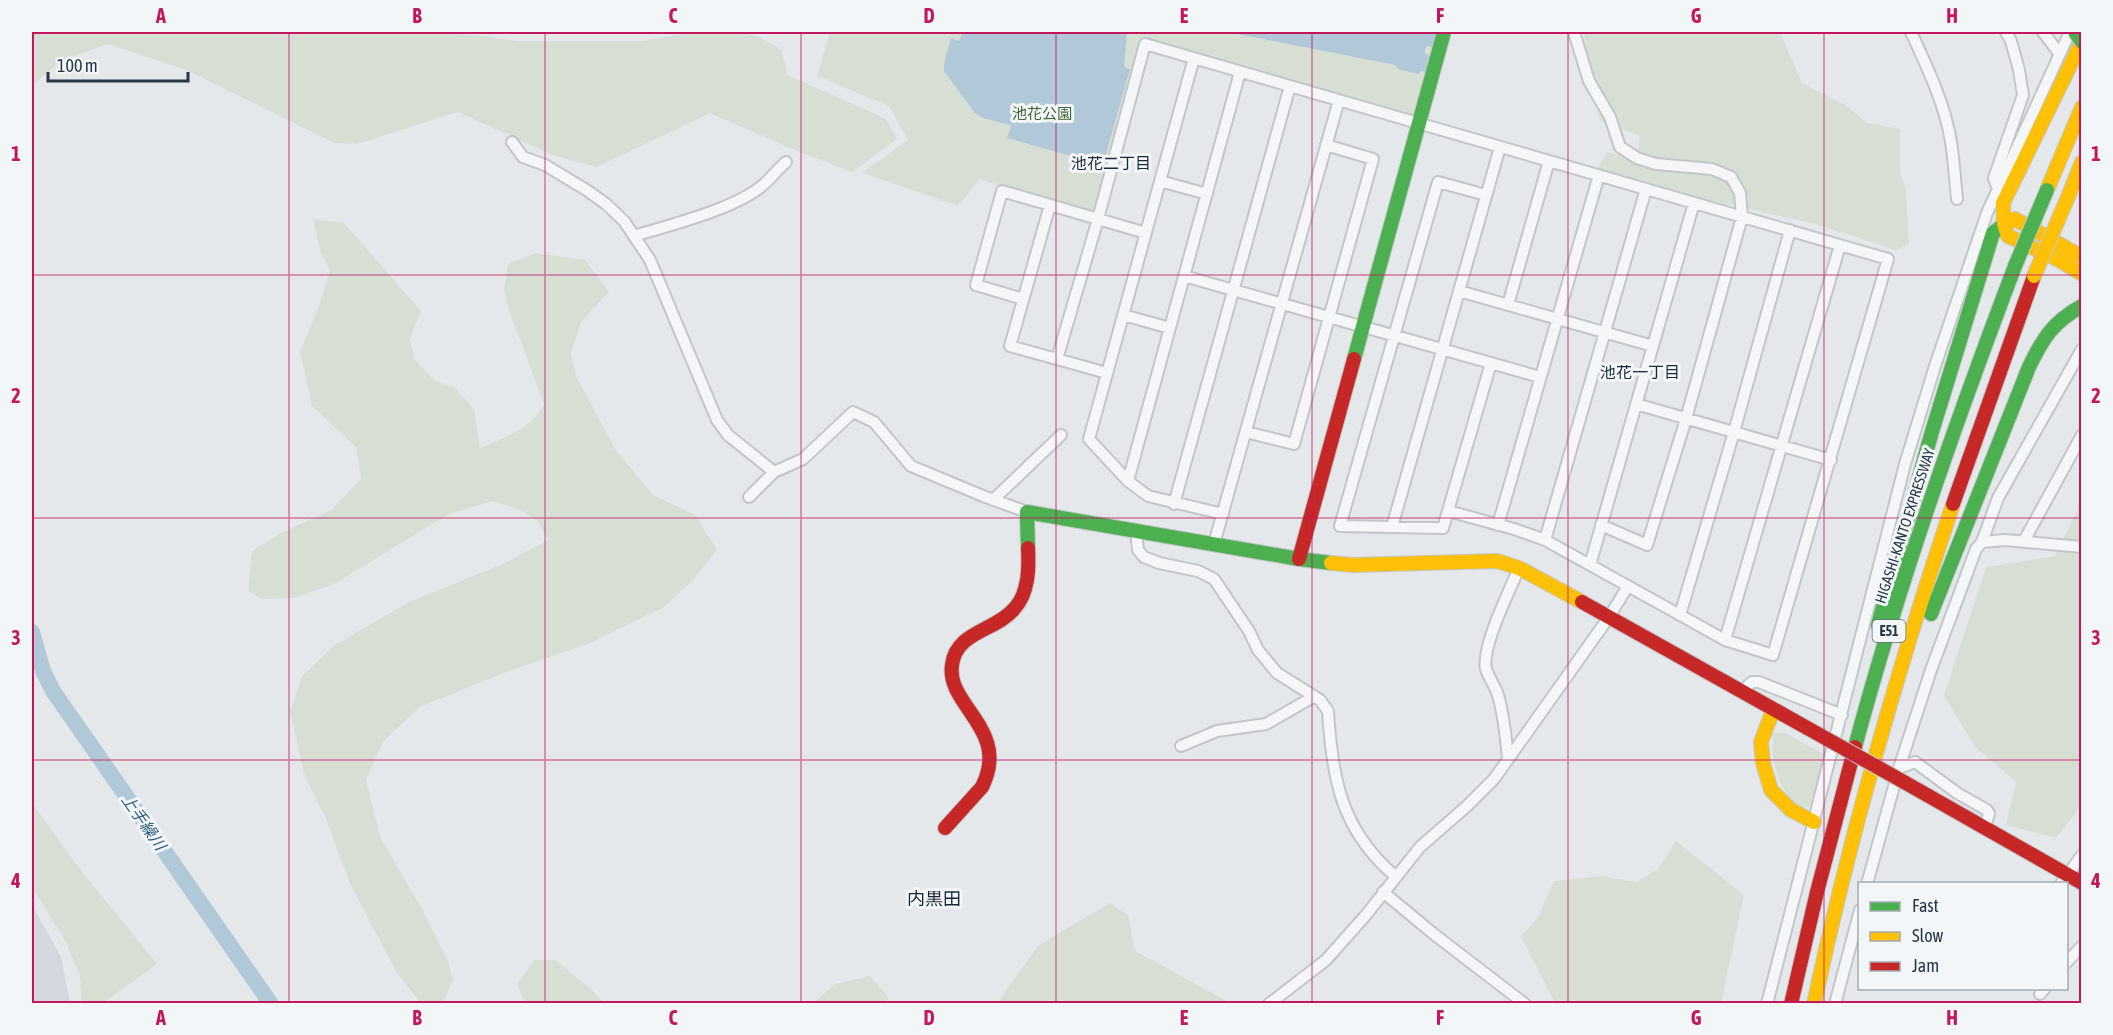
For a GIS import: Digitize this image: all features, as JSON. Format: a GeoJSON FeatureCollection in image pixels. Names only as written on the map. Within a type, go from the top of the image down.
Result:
{"type":"FeatureCollection","features":[{"type":"Feature","properties":{"kind":"main road"},"geometry":{"type":"LineString","coordinates":[[1299,559],[1444,32]]}},
{"type":"Feature","properties":{"kind":"main road"},"geometry":{"type":"LineString","coordinates":[[2075,32],[2082,42],[2003,203],[2004,224],[2008,236],[2059,260],[2082,274]]}},
{"type":"Feature","properties":{"kind":"main road","name":"HIGASHI-KANTO EXPRESSWAY"},"geometry":{"type":"LineString","coordinates":[[1791,1004],[1815,896],[1843,789],[1910,561],[2014,266],[2082,107]]}},
{"type":"Feature","properties":{"kind":"main road","name":"E51"},"geometry":{"type":"LineString","coordinates":[[1814,1004],[1837,899],[1869,774],[1939,548],[1982,419],[2034,276],[2082,162]]}},
{"type":"Feature","properties":{"kind":"main road"},"geometry":{"type":"LineString","coordinates":[[1843,789],[1880,612],[1993,233],[2014,219],[2082,257]]}},
{"type":"Feature","properties":{"kind":"main road"},"geometry":{"type":"LineString","coordinates":[[1869,774],[1974,501],[2029,367],[2044,337],[2054,325],[2064,315],[2082,306]]}},
{"type":"Feature","properties":{"kind":"main road"},"geometry":{"type":"LineString","coordinates":[[945,828],[982,787],[989,771],[990,760],[978,720],[957,691],[952,677],[952,663],[956,649],[966,638],[988,628],[1009,614],[1020,601],[1026,586],[1027,512],[1299,559],[1353,565],[1497,561],[1519,568],[1904,782],[2065,880],[2082,883]]}},
{"type":"Feature","properties":{"kind":"main road"},"geometry":{"type":"LineString","coordinates":[[1773,710],[1761,742],[1763,763],[1771,790],[1791,810],[1814,822]]}},
{"type":"Feature","properties":{"kind":"street"},"geometry":{"type":"LineString","coordinates":[[1574,32],[1589,81],[1610,117],[1620,147],[1637,158],[1656,164],[1712,169],[1731,177],[1740,193],[1742,217],[1686,418],[1647,545],[1601,525]]}},
{"type":"Feature","properties":{"kind":"street"},"geometry":{"type":"LineString","coordinates":[[1911,32],[1930,72],[1943,109],[1951,141],[1957,199]]}},
{"type":"Feature","properties":{"kind":"street"},"geometry":{"type":"LineString","coordinates":[[1998,189],[1994,178],[2023,95],[2011,40],[2006,32]]}},
{"type":"Feature","properties":{"kind":"street"},"geometry":{"type":"LineString","coordinates":[[2043,32],[2059,53]]}},
{"type":"Feature","properties":{"kind":"street"},"geometry":{"type":"LineString","coordinates":[[1767,1004],[1905,464],[1987,213],[2070,32]]}},
{"type":"Feature","properties":{"kind":"street"},"geometry":{"type":"LineString","coordinates":[[1056,359],[1098,219],[1145,44],[1339,100],[1421,117],[1500,147],[1888,259],[1773,655],[1725,640],[1545,540],[1448,511]]}},
{"type":"Feature","properties":{"kind":"street"},"geometry":{"type":"LineString","coordinates":[[1194,58],[1089,439],[1128,481],[1148,496],[1223,514]]}},
{"type":"Feature","properties":{"kind":"street"},"geometry":{"type":"LineString","coordinates":[[1128,481],[1240,72]]}},
{"type":"Feature","properties":{"kind":"street"},"geometry":{"type":"LineString","coordinates":[[1174,504],[1290,86]]}},
{"type":"Feature","properties":{"kind":"street"},"geometry":{"type":"LineString","coordinates":[[1214,544],[1339,100]]}},
{"type":"Feature","properties":{"kind":"street"},"geometry":{"type":"LineString","coordinates":[[512,142],[522,157],[545,165],[606,204],[624,221],[650,260],[717,420],[728,435],[774,472]]}},
{"type":"Feature","properties":{"kind":"street"},"geometry":{"type":"LineString","coordinates":[[1246,432],[1294,444],[1330,318],[1373,159],[1326,145]]}},
{"type":"Feature","properties":{"kind":"street"},"geometry":{"type":"LineString","coordinates":[[1392,527],[1500,147]]}},
{"type":"Feature","properties":{"kind":"street"},"geometry":{"type":"LineString","coordinates":[[1508,305],[1549,161]]}},
{"type":"Feature","properties":{"kind":"street"},"geometry":{"type":"LineString","coordinates":[[634,236],[710,212],[743,197],[762,186],[786,162]]}},
{"type":"Feature","properties":{"kind":"street"},"geometry":{"type":"LineString","coordinates":[[1498,525],[1599,175]]}},
{"type":"Feature","properties":{"kind":"street"},"geometry":{"type":"LineString","coordinates":[[1160,181],[1207,194]]}},
{"type":"Feature","properties":{"kind":"street"},"geometry":{"type":"LineString","coordinates":[[1486,195],[1438,182],[1340,526],[1443,528],[1491,363]]}},
{"type":"Feature","properties":{"kind":"street"},"geometry":{"type":"LineString","coordinates":[[1545,540],[1646,189]]}},
{"type":"Feature","properties":{"kind":"street"},"geometry":{"type":"LineString","coordinates":[[1023,299],[976,285],[1002,191],[1146,233]]}},
{"type":"Feature","properties":{"kind":"street"},"geometry":{"type":"LineString","coordinates":[[1590,565],[1694,203]]}},
{"type":"Feature","properties":{"kind":"street"},"geometry":{"type":"LineString","coordinates":[[1050,205],[1010,346],[1107,373]]}},
{"type":"Feature","properties":{"kind":"street"},"geometry":{"type":"LineString","coordinates":[[1680,615],[1790,230]]}},
{"type":"Feature","properties":{"kind":"street"},"geometry":{"type":"LineString","coordinates":[[1725,640],[1840,245]]}},
{"type":"Feature","properties":{"kind":"street"},"geometry":{"type":"LineString","coordinates":[[1184,276],[1540,377]]}},
{"type":"Feature","properties":{"kind":"street"},"geometry":{"type":"LineString","coordinates":[[1459,291],[1653,346]]}},
{"type":"Feature","properties":{"kind":"street"},"geometry":{"type":"LineString","coordinates":[[1123,315],[1170,328]]}},
{"type":"Feature","properties":{"kind":"street"},"geometry":{"type":"LineString","coordinates":[[1868,882],[1899,768],[1931,670],[1976,549],[1982,542],[1998,498],[2082,349]]}},
{"type":"Feature","properties":{"kind":"street"},"geometry":{"type":"LineString","coordinates":[[1636,404],[1831,460]]}},
{"type":"Feature","properties":{"kind":"street"},"geometry":{"type":"LineString","coordinates":[[748,497],[774,472],[803,459],[852,412],[873,422],[911,466],[1027,512]]}},
{"type":"Feature","properties":{"kind":"street"},"geometry":{"type":"LineString","coordinates":[[993,500],[1061,435]]}},
{"type":"Feature","properties":{"kind":"street"},"geometry":{"type":"LineString","coordinates":[[2024,542],[2082,435]]}},
{"type":"Feature","properties":{"kind":"street"},"geometry":{"type":"LineString","coordinates":[[1136,531],[1138,550],[1144,557],[1198,571],[1214,579],[1249,631],[1258,650],[1277,673],[1320,700],[1328,711],[1336,786],[1357,835],[1376,860],[1395,876]]}},
{"type":"Feature","properties":{"kind":"street"},"geometry":{"type":"LineString","coordinates":[[1982,542],[2005,540],[2082,548]]}},
{"type":"Feature","properties":{"kind":"street"},"geometry":{"type":"LineString","coordinates":[[1508,759],[1505,722],[1497,692],[1486,669],[1486,654],[1519,568]]}},
{"type":"Feature","properties":{"kind":"street"},"geometry":{"type":"LineString","coordinates":[[1269,1004],[1326,960],[1420,847],[1494,779],[1609,617],[1628,586]]}},
{"type":"Feature","properties":{"kind":"street"},"geometry":{"type":"LineString","coordinates":[[1741,692],[1752,682],[1759,682],[1842,716]]}},
{"type":"Feature","properties":{"kind":"street"},"geometry":{"type":"LineString","coordinates":[[1181,746],[1216,731],[1266,724],[1313,697]]}},
{"type":"Feature","properties":{"kind":"street"},"geometry":{"type":"LineString","coordinates":[[1899,768],[1915,762],[1957,793],[1987,810],[1989,814],[1984,829]]}},
{"type":"Feature","properties":{"kind":"street"},"geometry":{"type":"LineString","coordinates":[[2065,880],[2082,855]]}},
{"type":"Feature","properties":{"kind":"street"},"geometry":{"type":"LineString","coordinates":[[1383,891],[1525,1004]]}},
{"type":"Feature","properties":{"kind":"street"},"geometry":{"type":"LineString","coordinates":[[1835,1004],[1858,918]]}},
{"type":"Feature","properties":{"kind":"street"},"geometry":{"type":"LineString","coordinates":[[2068,962],[2082,946]]}},
{"type":"Feature","properties":{"kind":"shaded area"},"geometry":{"type":"Polygon","coordinates":[[[32,905],[61,957],[70,1003],[32,1003],[32,905]]]}},
{"type":"Feature","properties":{"kind":"green space"},"geometry":{"type":"Polygon","coordinates":[[[32,32],[415,32],[484,36],[516,41],[642,41],[695,32],[739,32],[759,37],[781,49],[788,75],[886,119],[897,139],[852,172],[710,113],[597,167],[555,156],[458,112],[357,144],[334,143],[186,70],[108,44],[61,61],[32,86],[32,32]]]}},
{"type":"Feature","properties":{"kind":"green space","name":"池花公園"},"geometry":{"type":"Polygon","coordinates":[[[830,32],[1444,32],[1419,124],[1145,44],[1098,219],[980,179],[958,206],[862,173],[908,140],[889,106],[817,76],[830,32]]]}},
{"type":"Feature","properties":{"kind":"green space"},"geometry":{"type":"Polygon","coordinates":[[[1584,32],[1780,32],[1802,83],[1847,106],[1867,123],[1900,129],[1900,172],[1906,189],[1909,245],[1895,250],[1819,225],[1687,195],[1597,168],[1607,152],[1637,161],[1640,136],[1600,120],[1586,65],[1584,32]]]}},
{"type":"Feature","properties":{"kind":"green space"},"geometry":{"type":"Polygon","coordinates":[[[313,219],[344,223],[421,311],[410,339],[415,360],[435,381],[454,387],[474,409],[480,448],[525,426],[533,420],[544,404],[507,305],[504,291],[508,264],[535,253],[585,260],[609,292],[581,322],[571,354],[576,376],[615,449],[653,495],[695,515],[717,550],[694,579],[664,607],[590,643],[501,674],[420,707],[383,742],[366,780],[381,839],[421,907],[447,959],[453,979],[443,1003],[419,1001],[397,973],[350,884],[326,819],[304,774],[290,712],[302,676],[335,645],[409,602],[503,564],[548,540],[538,521],[524,512],[493,501],[449,514],[334,584],[293,598],[261,599],[248,591],[252,551],[281,533],[331,510],[361,479],[356,447],[312,406],[300,352],[320,303],[330,270],[320,251],[313,219]]]}},
{"type":"Feature","properties":{"kind":"green space"},"geometry":{"type":"Polygon","coordinates":[[[2081,502],[2081,806],[2056,838],[2006,825],[2016,782],[1974,746],[1944,695],[1986,567],[2055,556],[2081,502]]]}},
{"type":"Feature","properties":{"kind":"green space"},"geometry":{"type":"Polygon","coordinates":[[[1783,732],[1824,754],[1818,783],[1809,807],[1796,806],[1776,772],[1772,744],[1773,733],[1783,732]]]}},
{"type":"Feature","properties":{"kind":"green space"},"geometry":{"type":"Polygon","coordinates":[[[32,803],[83,873],[157,964],[103,1003],[82,1003],[80,976],[66,942],[32,887],[32,803]]]}},
{"type":"Feature","properties":{"kind":"green space"},"geometry":{"type":"Polygon","coordinates":[[[1676,841],[1744,895],[1721,1003],[1555,1003],[1521,936],[1537,919],[1554,881],[1601,876],[1636,882],[1658,869],[1676,841]]]}},
{"type":"Feature","properties":{"kind":"green space"},"geometry":{"type":"Polygon","coordinates":[[[1110,903],[1128,915],[1135,951],[1225,1000],[1225,1003],[999,1003],[1039,945],[1110,903]]]}},
{"type":"Feature","properties":{"kind":"green space"},"geometry":{"type":"Polygon","coordinates":[[[534,960],[556,960],[604,1003],[525,1003],[517,984],[534,960]]]}},
{"type":"Feature","properties":{"kind":"green space"},"geometry":{"type":"Polygon","coordinates":[[[870,976],[889,998],[885,1003],[813,1003],[835,984],[870,976]]]}},
{"type":"Feature","properties":{"kind":"water"},"geometry":{"type":"Polygon","coordinates":[[[963,32],[1127,32],[1124,67],[1130,69],[1103,165],[1007,138],[1011,125],[983,118],[975,113],[944,71],[951,38],[959,41],[963,32]]]}},
{"type":"Feature","properties":{"kind":"water"},"geometry":{"type":"Polygon","coordinates":[[[1228,32],[1436,32],[1432,47],[1427,46],[1425,49],[1425,53],[1429,56],[1425,72],[1421,71],[1418,74],[1398,69],[1395,65],[1228,32]]]}},
{"type":"Feature","properties":{"kind":"waterway","name":"上手繰川"},"geometry":{"type":"LineString","coordinates":[[32,632],[43,671],[53,691],[271,1004]]}},
{"type":"Feature","properties":{"kind":"traffic: fast"},"geometry":{"type":"LineString","coordinates":[[1354,359],[1444,32]]}},
{"type":"Feature","properties":{"kind":"traffic: fast"},"geometry":{"type":"LineString","coordinates":[[2075,32],[2082,42]]}},
{"type":"Feature","properties":{"kind":"traffic: fast"},"geometry":{"type":"LineString","coordinates":[[2015,266],[2047,190]]}},
{"type":"Feature","properties":{"kind":"traffic: fast"},"geometry":{"type":"LineString","coordinates":[[1878,625],[1931,435],[1993,233],[2006,223]]}},
{"type":"Feature","properties":{"kind":"traffic: fast"},"geometry":{"type":"LineString","coordinates":[[1855,747],[1909,564],[2015,266]]}},
{"type":"Feature","properties":{"kind":"traffic: fast"},"geometry":{"type":"LineString","coordinates":[[1931,614],[2029,367],[2039,347],[2056,325],[2082,306]]}},
{"type":"Feature","properties":{"kind":"traffic: fast"},"geometry":{"type":"LineString","coordinates":[[1028,548],[1027,512],[1331,563]]}},
{"type":"Feature","properties":{"kind":"traffic: slow"},"geometry":{"type":"LineString","coordinates":[[2082,41],[2003,203],[2004,224],[2008,236],[2059,260],[2082,274]]}},
{"type":"Feature","properties":{"kind":"traffic: slow"},"geometry":{"type":"LineString","coordinates":[[2047,190],[2082,107]]}},
{"type":"Feature","properties":{"kind":"traffic: slow"},"geometry":{"type":"LineString","coordinates":[[2068,197],[2082,162]]}},
{"type":"Feature","properties":{"kind":"traffic: slow"},"geometry":{"type":"LineString","coordinates":[[2034,276],[2068,197]]}},
{"type":"Feature","properties":{"kind":"traffic: slow"},"geometry":{"type":"LineString","coordinates":[[2006,223],[2015,219],[2082,257]]}},
{"type":"Feature","properties":{"kind":"traffic: slow"},"geometry":{"type":"LineString","coordinates":[[1814,1004],[1843,877],[1876,752],[1953,504]]}},
{"type":"Feature","properties":{"kind":"traffic: slow"},"geometry":{"type":"LineString","coordinates":[[1331,563],[1353,565],[1497,561],[1519,568],[1582,602]]}},
{"type":"Feature","properties":{"kind":"traffic: slow"},"geometry":{"type":"LineString","coordinates":[[1773,710],[1761,742],[1763,763],[1771,790],[1791,810],[1814,822]]}},
{"type":"Feature","properties":{"kind":"traffic: jam"},"geometry":{"type":"LineString","coordinates":[[1953,504],[2034,276]]}},
{"type":"Feature","properties":{"kind":"traffic: jam"},"geometry":{"type":"LineString","coordinates":[[1299,559],[1354,359]]}},
{"type":"Feature","properties":{"kind":"traffic: jam"},"geometry":{"type":"LineString","coordinates":[[945,828],[982,787],[989,767],[989,749],[984,734],[958,693],[953,680],[952,665],[955,654],[969,638],[1006,616],[1019,603],[1027,580],[1028,548]]}},
{"type":"Feature","properties":{"kind":"traffic: jam"},"geometry":{"type":"LineString","coordinates":[[1582,602],[1818,734]]}},
{"type":"Feature","properties":{"kind":"traffic: jam"},"geometry":{"type":"LineString","coordinates":[[1818,734],[1904,782]]}},
{"type":"Feature","properties":{"kind":"traffic: jam"},"geometry":{"type":"LineString","coordinates":[[1791,1004],[1817,892],[1855,747]]}},
{"type":"Feature","properties":{"kind":"traffic: jam"},"geometry":{"type":"LineString","coordinates":[[1904,782],[2082,883]]}},
{"type":"Feature","properties":{"kind":"district","name":"池花二丁目"},"geometry":{"type":"Point","coordinates":[1111,163]}},
{"type":"Feature","properties":{"kind":"district","name":"池花一丁目"},"geometry":{"type":"Point","coordinates":[1640,372]}},
{"type":"Feature","properties":{"kind":"district","name":"内黒田"},"geometry":{"type":"Point","coordinates":[934,899]}}]}
